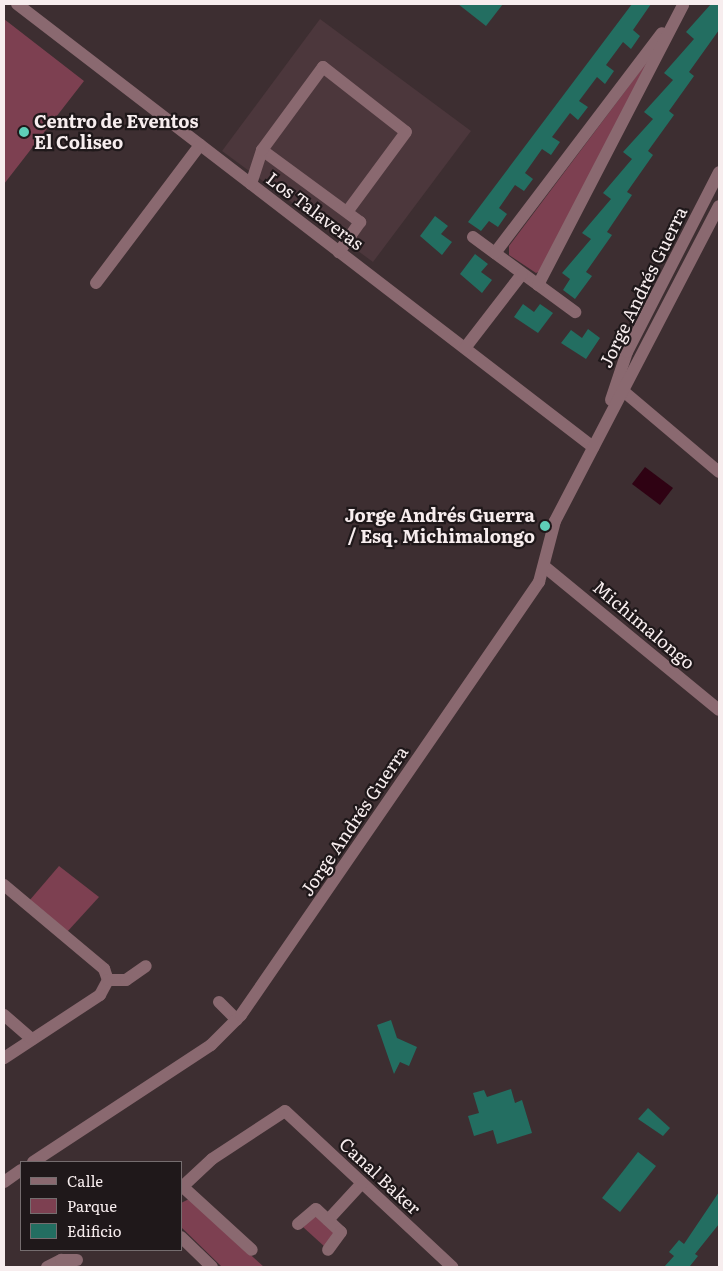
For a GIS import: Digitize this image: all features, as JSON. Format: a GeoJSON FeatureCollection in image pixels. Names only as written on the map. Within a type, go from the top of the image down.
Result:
{"type":"FeatureCollection","features":[{"type":"Feature","properties":{"kind":"street","name":"Los Talaveras"},"geometry":{"type":"LineString","coordinates":[[17,4],[593,447]]}},
{"type":"Feature","properties":{"kind":"street"},"geometry":{"type":"LineString","coordinates":[[495,253],[683,6],[538,286]]}},
{"type":"Feature","properties":{"kind":"street"},"geometry":{"type":"LineString","coordinates":[[251,184],[262,150],[323,67],[406,132],[346,212]]}},
{"type":"Feature","properties":{"kind":"street"},"geometry":{"type":"LineString","coordinates":[[96,283],[200,145]]}},
{"type":"Feature","properties":{"kind":"street"},"geometry":{"type":"LineString","coordinates":[[262,150],[360,222],[339,252]]}},
{"type":"Feature","properties":{"kind":"street","name":"Jorge Andrés Guerra"},"geometry":{"type":"LineString","coordinates":[[607,420],[627,352],[719,172]]}},
{"type":"Feature","properties":{"kind":"street","name":"Jorge Andrés Guerra"},"geometry":{"type":"LineString","coordinates":[[35,1161],[211,1045],[238,1020],[545,567],[550,534],[622,390],[719,206]]}},
{"type":"Feature","properties":{"kind":"street"},"geometry":{"type":"LineString","coordinates":[[473,237],[575,312]]}},
{"type":"Feature","properties":{"kind":"street"},"geometry":{"type":"LineString","coordinates":[[465,348],[522,274]]}},
{"type":"Feature","properties":{"kind":"street"},"geometry":{"type":"LineString","coordinates":[[622,390],[719,472]]}},
{"type":"Feature","properties":{"kind":"street","name":"Michimalongo"},"geometry":{"type":"LineString","coordinates":[[545,567],[719,710]]}},
{"type":"Feature","properties":{"kind":"street"},"geometry":{"type":"LineString","coordinates":[[4,885],[104,969],[108,980],[100,995],[4,1058]]}},
{"type":"Feature","properties":{"kind":"street"},"geometry":{"type":"LineString","coordinates":[[108,980],[126,980],[146,966]]}},
{"type":"Feature","properties":{"kind":"street"},"geometry":{"type":"LineString","coordinates":[[219,1002],[238,1020]]}},
{"type":"Feature","properties":{"kind":"street"},"geometry":{"type":"LineString","coordinates":[[4,1016],[32,1039]]}},
{"type":"Feature","properties":{"kind":"street","name":"Canal Baker"},"geometry":{"type":"LineString","coordinates":[[182,1188],[212,1159],[285,1111],[451,1267]]}},
{"type":"Feature","properties":{"kind":"street"},"geometry":{"type":"LineString","coordinates":[[4,1182],[20,1171]]}},
{"type":"Feature","properties":{"kind":"street"},"geometry":{"type":"LineString","coordinates":[[328,1220],[362,1183]]}},
{"type":"Feature","properties":{"kind":"street"},"geometry":{"type":"LineString","coordinates":[[182,1188],[252,1250]]}},
{"type":"Feature","properties":{"kind":"street"},"geometry":{"type":"LineString","coordinates":[[298,1224],[312,1209],[328,1220],[341,1236],[328,1250]]}},
{"type":"Feature","properties":{"kind":"street"},"geometry":{"type":"LineString","coordinates":[[182,1238],[212,1267]]}},
{"type":"Feature","properties":{"kind":"street"},"geometry":{"type":"LineString","coordinates":[[47,1267],[61,1260],[80,1259]]}},
{"type":"Feature","properties":{"kind":"shaded area"},"geometry":{"type":"Polygon","coordinates":[[[320,19],[471,131],[373,262],[222,151],[320,19]]]}},
{"type":"Feature","properties":{"kind":"shaded area"},"geometry":{"type":"Polygon","coordinates":[[[645,467],[673,488],[660,505],[632,484],[645,467]]]}},
{"type":"Feature","properties":{"kind":"green space","name":"Centro de Eventos El Coliseo"},"geometry":{"type":"Polygon","coordinates":[[[4,19],[84,81],[4,184],[4,19]]]}},
{"type":"Feature","properties":{"kind":"green space"},"geometry":{"type":"Polygon","coordinates":[[[653,54],[543,270],[536,273],[509,255],[509,246],[653,54]]]}},
{"type":"Feature","properties":{"kind":"green space"},"geometry":{"type":"Polygon","coordinates":[[[59,866],[99,897],[67,932],[29,901],[59,866]]]}},
{"type":"Feature","properties":{"kind":"green space"},"geometry":{"type":"Polygon","coordinates":[[[189,1199],[264,1267],[222,1267],[182,1228],[182,1202],[189,1199]]]}},
{"type":"Feature","properties":{"kind":"green space"},"geometry":{"type":"Polygon","coordinates":[[[317,1212],[338,1232],[325,1247],[303,1227],[317,1212]]]}},
{"type":"Feature","properties":{"kind":"building"},"geometry":{"type":"Polygon","coordinates":[[[458,4],[503,4],[486,26],[458,4]]]}},
{"type":"Feature","properties":{"kind":"building"},"geometry":{"type":"Polygon","coordinates":[[[632,4],[651,4],[633,30],[640,36],[631,49],[623,42],[606,65],[614,71],[605,84],[597,77],[579,101],[588,107],[578,120],[570,113],[552,137],[560,142],[551,155],[542,149],[525,173],[533,179],[524,191],[515,185],[499,208],[507,214],[498,227],[489,221],[481,231],[468,222],[632,4]]]}},
{"type":"Feature","properties":{"kind":"building"},"geometry":{"type":"Polygon","coordinates":[[[711,4],[719,4],[719,30],[689,72],[694,76],[669,111],[674,115],[648,151],[653,155],[627,192],[632,195],[607,232],[612,235],[586,272],[592,276],[575,299],[563,290],[570,279],[562,273],[591,239],[582,233],[611,199],[603,193],[632,159],[623,152],[653,119],[644,112],[673,80],[664,73],[694,39],[686,32],[711,4]]]}},
{"type":"Feature","properties":{"kind":"building"},"geometry":{"type":"Polygon","coordinates":[[[435,216],[448,226],[441,234],[452,242],[442,255],[420,236],[435,216]]]}},
{"type":"Feature","properties":{"kind":"building"},"geometry":{"type":"Polygon","coordinates":[[[475,254],[488,264],[481,272],[492,280],[482,293],[460,274],[475,254]]]}},
{"type":"Feature","properties":{"kind":"building"},"geometry":{"type":"Polygon","coordinates":[[[523,304],[534,312],[540,304],[553,313],[538,333],[514,317],[523,304]]]}},
{"type":"Feature","properties":{"kind":"building"},"geometry":{"type":"Polygon","coordinates":[[[588,329],[600,338],[586,359],[561,343],[571,330],[582,338],[588,329]]]}},
{"type":"Feature","properties":{"kind":"building"},"geometry":{"type":"Polygon","coordinates":[[[391,1020],[397,1038],[417,1047],[409,1066],[400,1062],[394,1074],[377,1025],[391,1020]]]}},
{"type":"Feature","properties":{"kind":"building"},"geometry":{"type":"Polygon","coordinates":[[[511,1089],[515,1103],[522,1100],[532,1133],[497,1144],[493,1130],[474,1136],[468,1116],[479,1113],[473,1093],[484,1090],[487,1097],[511,1089]]]}},
{"type":"Feature","properties":{"kind":"building"},"geometry":{"type":"Polygon","coordinates":[[[648,1108],[670,1128],[663,1136],[638,1119],[648,1108]]]}},
{"type":"Feature","properties":{"kind":"building"},"geometry":{"type":"Polygon","coordinates":[[[638,1152],[656,1166],[620,1212],[602,1198],[638,1152]]]}},
{"type":"Feature","properties":{"kind":"building"},"geometry":{"type":"Polygon","coordinates":[[[719,1192],[719,1224],[695,1254],[698,1256],[690,1266],[664,1267],[674,1256],[669,1252],[679,1240],[684,1244],[719,1192]]]}},
{"type":"Feature","properties":{"kind":"place","name":"Centro de Eventos El Coliseo"},"geometry":{"type":"Point","coordinates":[24,132]}},
{"type":"Feature","properties":{"kind":"place","name":"Jorge Andrés Guerra / Esq. Michimalongo"},"geometry":{"type":"Point","coordinates":[545,526]}}]}
